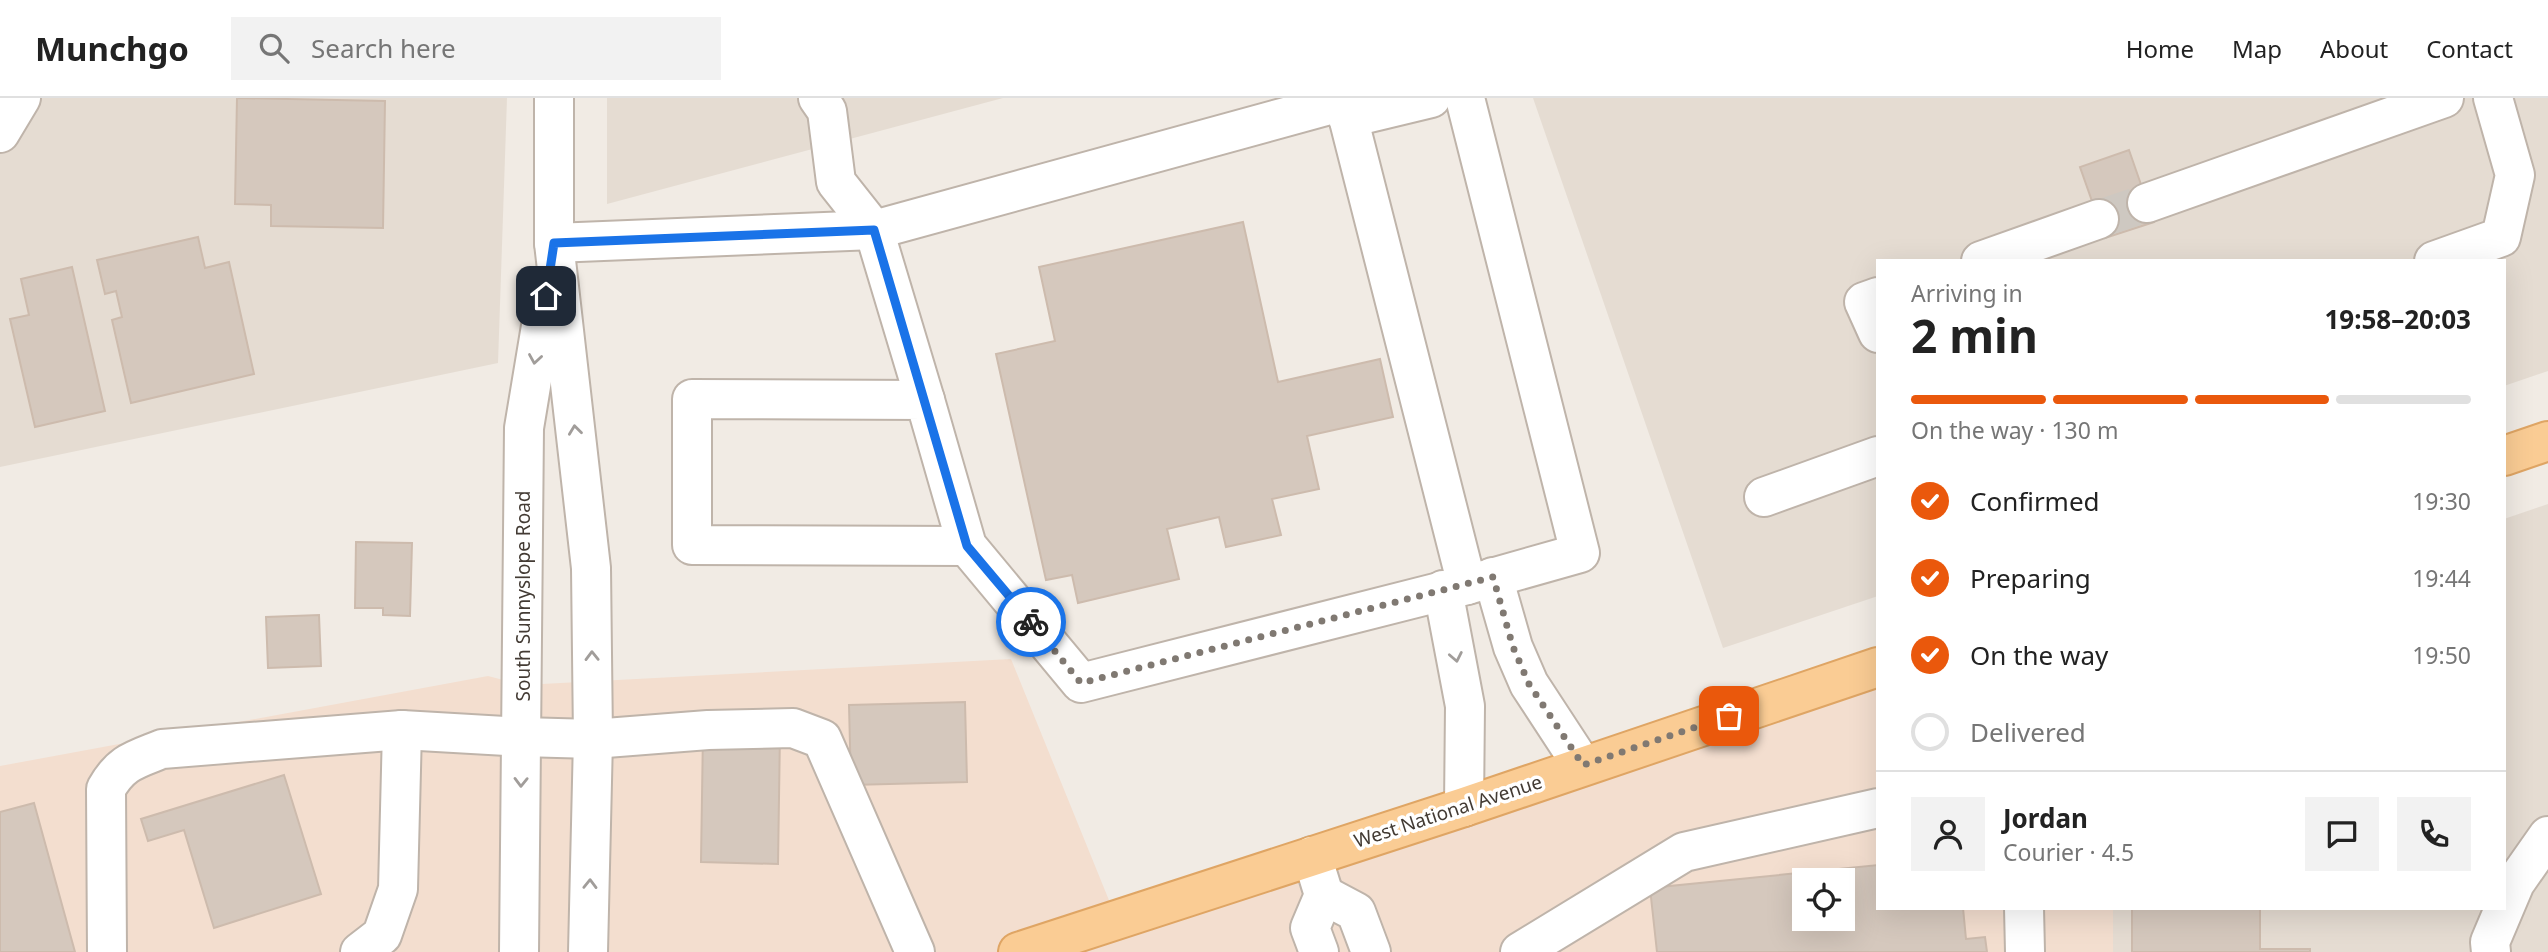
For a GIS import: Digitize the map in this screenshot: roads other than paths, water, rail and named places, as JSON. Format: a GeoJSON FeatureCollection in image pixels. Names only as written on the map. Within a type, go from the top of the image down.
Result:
{"type":"FeatureCollection","features":[{"type":"Feature","properties":{"kind":"main road"},"geometry":{"type":"LineString","coordinates":[[2506,455],[2548,440]]}},
{"type":"Feature","properties":{"kind":"main road","name":"West National Avenue"},"geometry":{"type":"LineString","coordinates":[[1018,952],[1464,807],[1876,668]]}},
{"type":"Feature","properties":{"kind":"street"},"geometry":{"type":"LineString","coordinates":[[0,133],[21,98]]}},
{"type":"Feature","properties":{"kind":"street","name":"South Sunnyslope Road"},"geometry":{"type":"LineString","coordinates":[[554,98],[554,243],[591,568],[593,739],[588,952]]}},
{"type":"Feature","properties":{"kind":"street"},"geometry":{"type":"LineString","coordinates":[[818,98],[827,111],[836,182],[874,230],[967,546],[1081,683],[1580,553],[1465,98]]}},
{"type":"Feature","properties":{"kind":"street"},"geometry":{"type":"LineString","coordinates":[[1348,118],[1431,98]]}},
{"type":"Feature","properties":{"kind":"street"},"geometry":{"type":"LineString","coordinates":[[2147,203],[2444,98]]}},
{"type":"Feature","properties":{"kind":"street"},"geometry":{"type":"LineString","coordinates":[[2440,259],[2501,237],[2515,175],[2493,98]]}},
{"type":"Feature","properties":{"kind":"street"},"geometry":{"type":"LineString","coordinates":[[554,243],[874,230],[1344,101],[1468,584],[1464,807]]}},
{"type":"Feature","properties":{"kind":"street"},"geometry":{"type":"LineString","coordinates":[[1987,259],[2099,219]]}},
{"type":"Feature","properties":{"kind":"street","name":"South Sunnyslope Road"},"geometry":{"type":"LineString","coordinates":[[519,952],[524,428],[554,243]]}},
{"type":"Feature","properties":{"kind":"street"},"geometry":{"type":"LineString","coordinates":[[1876,298],[1864,302],[1876,329]]}},
{"type":"Feature","properties":{"kind":"street"},"geometry":{"type":"LineString","coordinates":[[925,400],[692,399],[692,545],[967,546]]}},
{"type":"Feature","properties":{"kind":"street"},"geometry":{"type":"LineString","coordinates":[[1764,497],[1876,457]]}},
{"type":"Feature","properties":{"kind":"street"},"geometry":{"type":"LineString","coordinates":[[1468,584],[1513,647],[1529,684],[1583,765]]}},
{"type":"Feature","properties":{"kind":"street"},"geometry":{"type":"LineString","coordinates":[[107,952],[106,789],[116,771],[136,759],[162,749],[402,730],[593,739],[708,730],[793,728],[822,739],[915,952]]}},
{"type":"Feature","properties":{"kind":"street"},"geometry":{"type":"LineString","coordinates":[[360,952],[382,935],[398,889],[402,730]]}},
{"type":"Feature","properties":{"kind":"street"},"geometry":{"type":"LineString","coordinates":[[1520,952],[1684,852],[1876,808]]}},
{"type":"Feature","properties":{"kind":"street"},"geometry":{"type":"LineString","coordinates":[[2506,904],[2515,883],[2548,836]]}},
{"type":"Feature","properties":{"kind":"street"},"geometry":{"type":"LineString","coordinates":[[1312,856],[1324,895],[1310,928],[1319,952]]}},
{"type":"Feature","properties":{"kind":"street"},"geometry":{"type":"LineString","coordinates":[[1324,895],[1356,912],[1371,952]]}},
{"type":"Feature","properties":{"kind":"street"},"geometry":{"type":"LineString","coordinates":[[2024,910],[2025,952]]}},
{"type":"Feature","properties":{"kind":"street"},"geometry":{"type":"LineString","coordinates":[[2491,952],[2490,942],[2504,910]]}},
{"type":"Feature","properties":{"kind":"tunnel"},"geometry":{"type":"LineString","coordinates":[[2099,219],[2147,203]]}}]}
